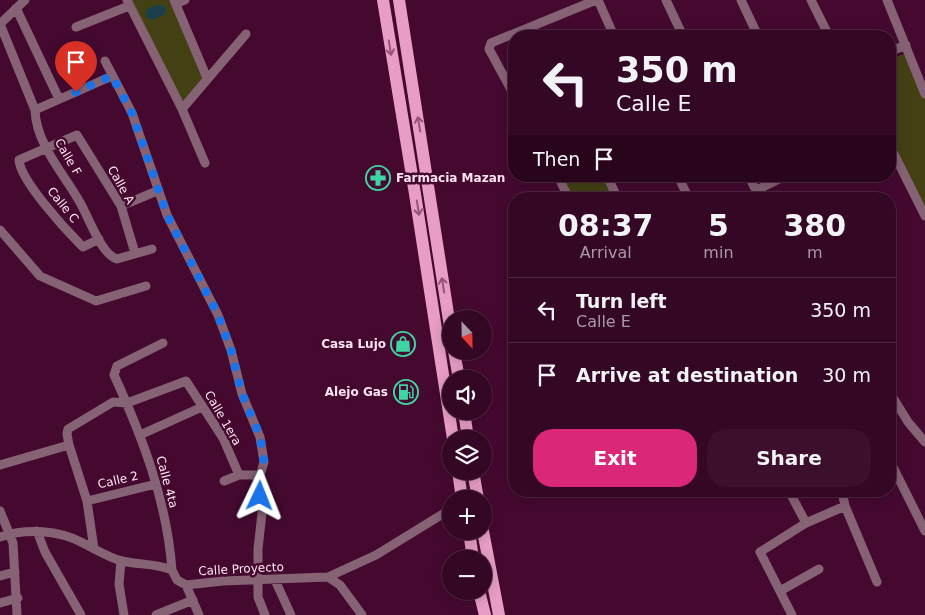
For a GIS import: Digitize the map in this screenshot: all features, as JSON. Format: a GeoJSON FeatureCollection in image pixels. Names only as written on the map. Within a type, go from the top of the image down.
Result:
{"type":"FeatureCollection","features":[{"type":"Feature","properties":{"kind":"main road"},"geometry":{"type":"LineString","coordinates":[[383,0],[445,370]]}},
{"type":"Feature","properties":{"kind":"main road"},"geometry":{"type":"LineString","coordinates":[[398,0],[447,310]]}},
{"type":"Feature","properties":{"kind":"main road"},"geometry":{"type":"LineString","coordinates":[[485,540],[499,615]]}},
{"type":"Feature","properties":{"kind":"main road"},"geometry":{"type":"LineString","coordinates":[[481,600],[485,615]]}},
{"type":"Feature","properties":{"kind":"street"},"geometry":{"type":"LineString","coordinates":[[0,23],[25,0]]}},
{"type":"Feature","properties":{"kind":"street"},"geometry":{"type":"LineString","coordinates":[[186,0],[175,2],[207,78]]}},
{"type":"Feature","properties":{"kind":"street"},"geometry":{"type":"LineString","coordinates":[[523,30],[597,0],[611,30]]}},
{"type":"Feature","properties":{"kind":"street"},"geometry":{"type":"LineString","coordinates":[[666,0],[680,30]]}},
{"type":"Feature","properties":{"kind":"street"},"geometry":{"type":"LineString","coordinates":[[741,0],[755,30]]}},
{"type":"Feature","properties":{"kind":"street"},"geometry":{"type":"LineString","coordinates":[[811,0],[825,30]]}},
{"type":"Feature","properties":{"kind":"street"},"geometry":{"type":"LineString","coordinates":[[887,0],[925,94]]}},
{"type":"Feature","properties":{"kind":"street"},"geometry":{"type":"LineString","coordinates":[[76,27],[128,3],[182,109],[205,163]]}},
{"type":"Feature","properties":{"kind":"street"},"geometry":{"type":"LineString","coordinates":[[16,8],[59,99]]}},
{"type":"Feature","properties":{"kind":"street","name":"Calle F"},"geometry":{"type":"LineString","coordinates":[[0,23],[35,110],[35,119],[46,147],[79,200],[99,239],[112,258],[117,259],[152,249]]}},
{"type":"Feature","properties":{"kind":"street"},"geometry":{"type":"LineString","coordinates":[[182,109],[246,34]]}},
{"type":"Feature","properties":{"kind":"street"},"geometry":{"type":"LineString","coordinates":[[508,36],[491,43],[489,49],[508,84]]}},
{"type":"Feature","properties":{"kind":"street"},"geometry":{"type":"LineString","coordinates":[[896,49],[906,45]]}},
{"type":"Feature","properties":{"kind":"street"},"geometry":{"type":"LineString","coordinates":[[105,61],[132,113],[157,191],[167,215],[218,315],[231,350],[242,394],[260,436],[264,462],[259,479],[262,513],[258,549],[260,579],[258,597],[264,615]]}},
{"type":"Feature","properties":{"kind":"street"},"geometry":{"type":"LineString","coordinates":[[35,110],[112,76]]}},
{"type":"Feature","properties":{"kind":"street","name":"Calle A"},"geometry":{"type":"LineString","coordinates":[[46,147],[76,135],[121,206],[135,253]]}},
{"type":"Feature","properties":{"kind":"street","name":"Calle C"},"geometry":{"type":"LineString","coordinates":[[46,147],[19,160],[28,181],[59,224],[83,247],[99,239]]}},
{"type":"Feature","properties":{"kind":"street"},"geometry":{"type":"LineString","coordinates":[[896,158],[925,216]]}},
{"type":"Feature","properties":{"kind":"street"},"geometry":{"type":"LineString","coordinates":[[752,182],[756,189],[772,182]]}},
{"type":"Feature","properties":{"kind":"street"},"geometry":{"type":"LineString","coordinates":[[121,206],[157,191]]}},
{"type":"Feature","properties":{"kind":"street"},"geometry":{"type":"LineString","coordinates":[[0,230],[40,276],[96,301],[146,286]]}},
{"type":"Feature","properties":{"kind":"street","name":"Calle 4ta"},"geometry":{"type":"LineString","coordinates":[[163,343],[114,370],[114,375],[140,435],[156,484],[170,541],[172,570]]}},
{"type":"Feature","properties":{"kind":"street","name":"Calle 1era"},"geometry":{"type":"LineString","coordinates":[[127,403],[188,382],[223,438],[239,475]]}},
{"type":"Feature","properties":{"kind":"street"},"geometry":{"type":"LineString","coordinates":[[94,549],[87,501],[69,445],[68,429],[113,402],[127,403]]}},
{"type":"Feature","properties":{"kind":"street"},"geometry":{"type":"LineString","coordinates":[[896,402],[908,422],[925,442]]}},
{"type":"Feature","properties":{"kind":"street"},"geometry":{"type":"LineString","coordinates":[[140,435],[202,407]]}},
{"type":"Feature","properties":{"kind":"street"},"geometry":{"type":"LineString","coordinates":[[0,465],[69,445]]}},
{"type":"Feature","properties":{"kind":"street"},"geometry":{"type":"LineString","coordinates":[[896,473],[925,531]]}},
{"type":"Feature","properties":{"kind":"street"},"geometry":{"type":"LineString","coordinates":[[224,481],[239,475],[255,475],[259,479]]}},
{"type":"Feature","properties":{"kind":"street","name":"Calle 2"},"geometry":{"type":"LineString","coordinates":[[87,501],[156,484]]}},
{"type":"Feature","properties":{"kind":"street"},"geometry":{"type":"LineString","coordinates":[[792,497],[806,523]]}},
{"type":"Feature","properties":{"kind":"street"},"geometry":{"type":"LineString","coordinates":[[843,497],[845,506],[876,582]]}},
{"type":"Feature","properties":{"kind":"street"},"geometry":{"type":"LineString","coordinates":[[792,615],[760,552],[806,523],[845,506]]}},
{"type":"Feature","properties":{"kind":"street"},"geometry":{"type":"LineString","coordinates":[[0,511],[10,533],[16,572],[17,615]]}},
{"type":"Feature","properties":{"kind":"street","name":"Calle Proyecto"},"geometry":{"type":"LineString","coordinates":[[172,570],[177,580],[186,585],[260,579],[328,577],[376,555],[442,515]]}},
{"type":"Feature","properties":{"kind":"street"},"geometry":{"type":"LineString","coordinates":[[0,537],[10,533],[37,531],[81,541],[121,561],[160,565],[172,570]]}},
{"type":"Feature","properties":{"kind":"street"},"geometry":{"type":"LineString","coordinates":[[37,531],[45,552],[81,615]]}},
{"type":"Feature","properties":{"kind":"street"},"geometry":{"type":"LineString","coordinates":[[121,561],[119,584],[124,615]]}},
{"type":"Feature","properties":{"kind":"street"},"geometry":{"type":"LineString","coordinates":[[780,591],[819,569]]}},
{"type":"Feature","properties":{"kind":"street"},"geometry":{"type":"LineString","coordinates":[[0,576],[16,572]]}},
{"type":"Feature","properties":{"kind":"street"},"geometry":{"type":"LineString","coordinates":[[328,577],[340,585],[362,615]]}},
{"type":"Feature","properties":{"kind":"street"},"geometry":{"type":"LineString","coordinates":[[275,580],[291,615]]}},
{"type":"Feature","properties":{"kind":"street"},"geometry":{"type":"LineString","coordinates":[[186,585],[199,615]]}},
{"type":"Feature","properties":{"kind":"street"},"geometry":{"type":"LineString","coordinates":[[0,603],[18,598]]}},
{"type":"Feature","properties":{"kind":"street"},"geometry":{"type":"LineString","coordinates":[[156,615],[193,600]]}},
{"type":"Feature","properties":{"kind":"shaded area"},"geometry":{"type":"Polygon","coordinates":[[[132,0],[171,0],[204,78],[184,100],[180,99],[132,0]]]}},
{"type":"Feature","properties":{"kind":"shaded area"},"geometry":{"type":"Polygon","coordinates":[[[908,52],[925,99],[925,209],[896,150],[896,57],[908,52]]]}},
{"type":"Feature","properties":{"kind":"shaded area"},"geometry":{"type":"Polygon","coordinates":[[[563,182],[607,182],[611,192],[568,192],[563,182]]]}},
{"type":"Feature","properties":{"kind":"water"},"geometry":{"type":"Polygon","coordinates":[[[160,5],[166,7],[165,14],[153,20],[147,18],[145,13],[149,8],[160,5]]]}},
{"type":"Feature","properties":{"kind":"place","name":"Farmacia Mazan"},"geometry":{"type":"Point","coordinates":[378,178]}},
{"type":"Feature","properties":{"kind":"place","name":"Casa Lujo"},"geometry":{"type":"Point","coordinates":[403,344]}},
{"type":"Feature","properties":{"kind":"place","name":"Alejo Gas"},"geometry":{"type":"Point","coordinates":[406,392]}},
{"type":"Feature","properties":{"kind":"route"},"geometry":{"type":"LineString","coordinates":[[76,92],[112,76],[132,113],[157,191],[167,215],[218,315],[231,350],[242,394],[260,436],[264,462],[259,479],[260,496]]}}]}
